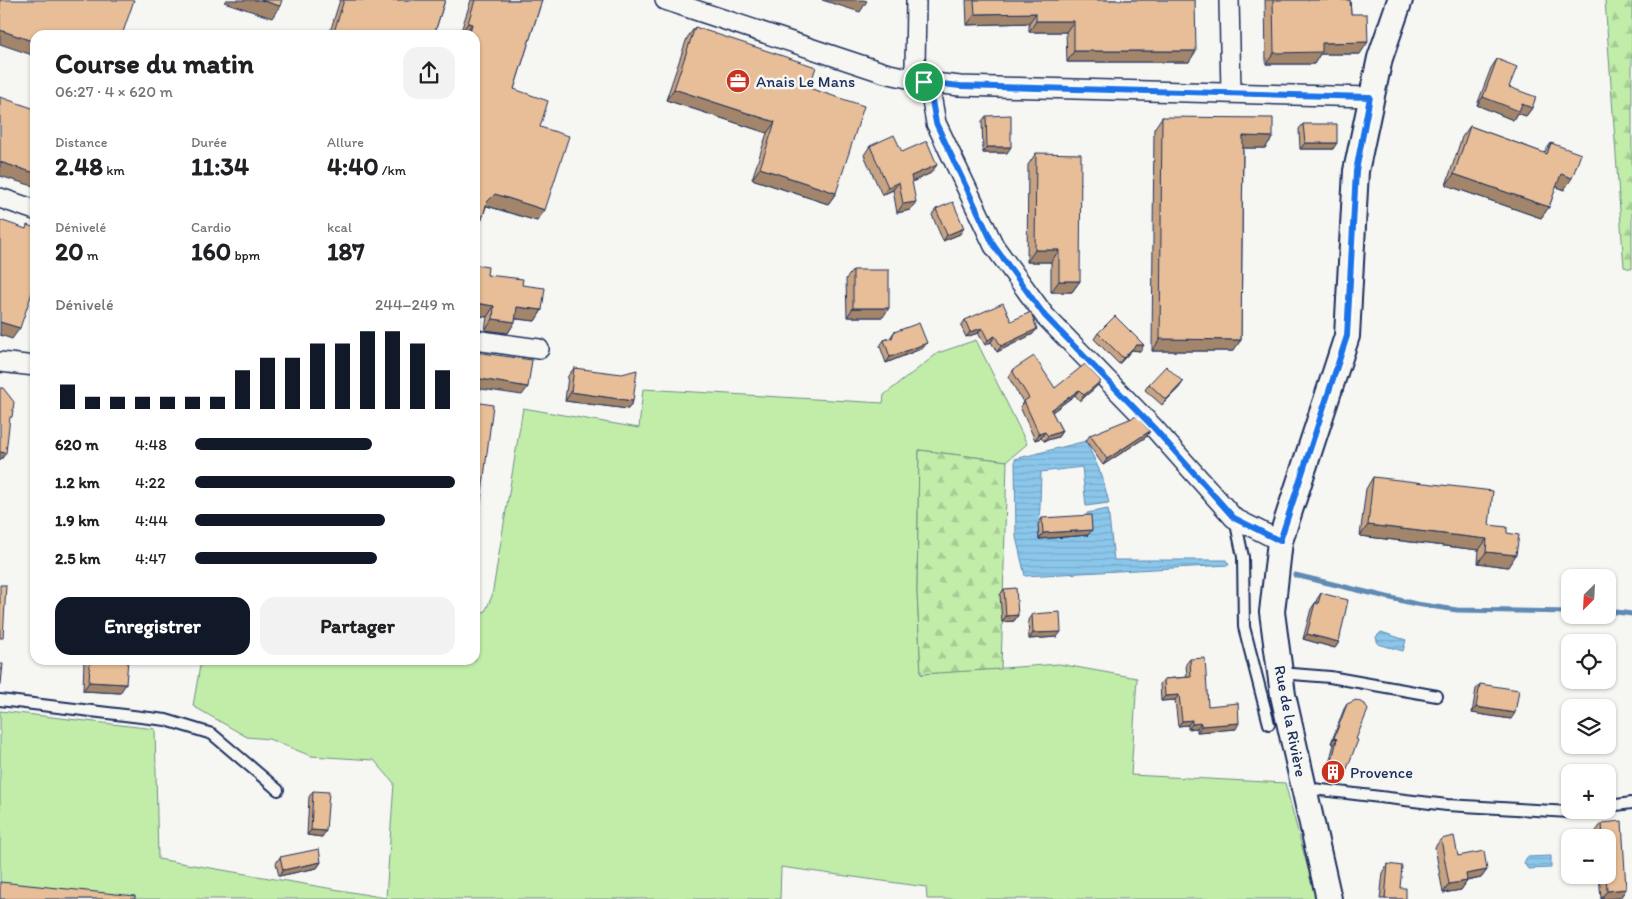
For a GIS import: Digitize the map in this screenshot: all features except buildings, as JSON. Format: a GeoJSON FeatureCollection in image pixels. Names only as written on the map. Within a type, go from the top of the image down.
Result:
{"type":"FeatureCollection","features":[{"type":"Feature","properties":{"kind":"street"},"geometry":{"type":"LineString","coordinates":[[665,0],[885,73],[924,82],[960,86],[1370,97]]}},
{"type":"Feature","properties":{"kind":"street"},"geometry":{"type":"LineString","coordinates":[[916,0],[915,68],[931,95],[936,123],[994,246],[1045,316],[1154,428],[1234,518],[1280,541]]}},
{"type":"Feature","properties":{"kind":"street"},"geometry":{"type":"LineString","coordinates":[[1229,0],[1231,92]]}},
{"type":"Feature","properties":{"kind":"street","name":"Rue de la Rivière"},"geometry":{"type":"LineString","coordinates":[[1328,899],[1280,673],[1272,612],[1280,541],[1347,336],[1356,171],[1370,97],[1380,58],[1400,0]]}},
{"type":"Feature","properties":{"kind":"street"},"geometry":{"type":"LineString","coordinates":[[0,198],[30,208]]}},
{"type":"Feature","properties":{"kind":"street"},"geometry":{"type":"LineString","coordinates":[[480,341],[539,348]]}},
{"type":"Feature","properties":{"kind":"street"},"geometry":{"type":"LineString","coordinates":[[0,362],[30,365]]}},
{"type":"Feature","properties":{"kind":"lane"},"geometry":{"type":"LineString","coordinates":[[1234,518],[1243,558],[1244,627],[1269,724]]}},
{"type":"Feature","properties":{"kind":"lane"},"geometry":{"type":"LineString","coordinates":[[1280,673],[1330,677],[1437,696]]}},
{"type":"Feature","properties":{"kind":"lane"},"geometry":{"type":"LineString","coordinates":[[0,700],[166,720],[212,734],[278,790]]}},
{"type":"Feature","properties":{"kind":"lane"},"geometry":{"type":"LineString","coordinates":[[1304,788],[1447,805],[1561,812]]}},
{"type":"Feature","properties":{"kind":"lane"},"geometry":{"type":"LineString","coordinates":[[1616,805],[1632,803]]}},
{"type":"Feature","properties":{"kind":"green space"},"geometry":{"type":"Polygon","coordinates":[[[1605,0],[1632,0],[1632,269],[1624,267],[1605,0]]]}},
{"type":"Feature","properties":{"kind":"green space"},"geometry":{"type":"Polygon","coordinates":[[[976,340],[1027,444],[1007,461],[919,450],[917,592],[921,674],[1059,664],[1137,678],[1131,775],[1285,783],[1316,899],[927,899],[926,887],[781,867],[780,899],[0,899],[0,711],[155,729],[158,859],[386,898],[394,783],[374,760],[311,756],[269,739],[247,737],[193,706],[200,665],[480,665],[480,612],[485,612],[492,596],[523,408],[639,428],[643,389],[883,403],[884,395],[938,353],[976,340]]]}},
{"type":"Feature","properties":{"kind":"green space"},"geometry":{"type":"Polygon","coordinates":[[[919,450],[1007,461],[1001,669],[921,674],[917,592],[919,450]]]}},
{"type":"Feature","properties":{"kind":"water"},"geometry":{"type":"Polygon","coordinates":[[[1086,441],[1102,476],[1109,503],[1086,506],[1082,467],[1041,472],[1039,539],[1088,535],[1087,513],[1108,509],[1114,560],[1226,560],[1229,565],[1025,576],[1016,537],[1015,459],[1086,441]]]}},
{"type":"Feature","properties":{"kind":"water"},"geometry":{"type":"Polygon","coordinates":[[[1381,632],[1406,640],[1403,651],[1378,644],[1376,637],[1381,632]]]}},
{"type":"Feature","properties":{"kind":"water"},"geometry":{"type":"Polygon","coordinates":[[[1551,856],[1551,868],[1528,869],[1524,863],[1527,857],[1551,856]]]}},
{"type":"Feature","properties":{"kind":"waterway"},"geometry":{"type":"LineString","coordinates":[[1295,575],[1416,604],[1457,610],[1561,612]]}},
{"type":"Feature","properties":{"kind":"waterway"},"geometry":{"type":"LineString","coordinates":[[1616,612],[1632,614]]}},
{"type":"Feature","properties":{"kind":"place","name":"Anais Le Mans"},"geometry":{"type":"Point","coordinates":[738,81]}},
{"type":"Feature","properties":{"kind":"place","name":"Provence"},"geometry":{"type":"Point","coordinates":[1333,772]}},
{"type":"Feature","properties":{"kind":"route"},"geometry":{"type":"LineString","coordinates":[[924,82],[960,86],[1370,97],[1356,171],[1351,227],[1350,309],[1347,336],[1280,541],[1234,518],[1154,428],[1045,316],[994,246],[936,123],[931,95],[924,82]]}}]}
